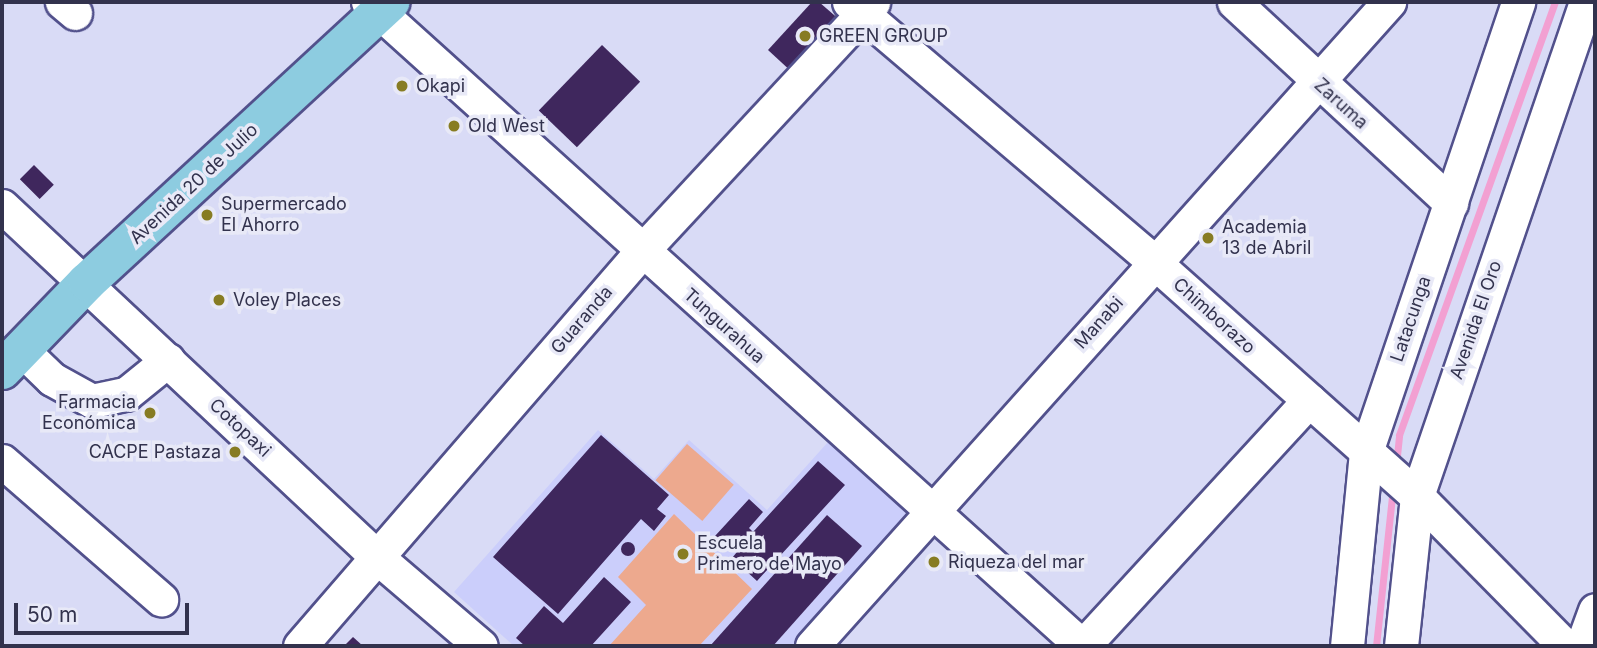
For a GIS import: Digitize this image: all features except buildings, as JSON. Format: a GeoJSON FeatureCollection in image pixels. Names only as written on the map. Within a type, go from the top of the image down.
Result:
{"type":"FeatureCollection","features":[{"type":"Feature","properties":{"kind":"main road","name":"Avenida 20 de Julio"},"geometry":{"type":"LineString","coordinates":[[11,360],[87,282],[379,5]]}},
{"type":"Feature","properties":{"kind":"street","name":"Zaruma"},"geometry":{"type":"LineString","coordinates":[[1234,2],[1319,84],[1451,203]]}},
{"type":"Feature","properties":{"kind":"street","name":"Manabi"},"geometry":{"type":"LineString","coordinates":[[812,646],[1154,262],[1319,84],[1389,2]]}},
{"type":"Feature","properties":{"kind":"street","name":"Latacunga"},"geometry":{"type":"LineString","coordinates":[[1347,646],[1371,456],[1518,2]]}},
{"type":"Feature","properties":{"kind":"street","name":"Avenida El Oro"},"geometry":{"type":"LineString","coordinates":[[1401,646],[1412,492],[1584,45],[1586,2]]}},
{"type":"Feature","properties":{"kind":"street","name":"Tungurahua"},"geometry":{"type":"LineString","coordinates":[[379,5],[641,251],[1083,646]]}},
{"type":"Feature","properties":{"kind":"street","name":"Guaranda"},"geometry":{"type":"LineString","coordinates":[[300,646],[641,251],[861,6]]}},
{"type":"Feature","properties":{"kind":"street","name":"Chimborazo"},"geometry":{"type":"LineString","coordinates":[[861,6],[1412,492],[1565,646]]}},
{"type":"Feature","properties":{"kind":"street","name":"Cotopaxi"},"geometry":{"type":"LineString","coordinates":[[2,206],[87,282],[378,558],[481,646]]}},
{"type":"Feature","properties":{"kind":"street"},"geometry":{"type":"LineString","coordinates":[[11,360],[92,401],[126,394],[168,360]]}},
{"type":"Feature","properties":{"kind":"street"},"geometry":{"type":"LineString","coordinates":[[1083,646],[1310,400]]}},
{"type":"Feature","properties":{"kind":"street"},"geometry":{"type":"LineString","coordinates":[[2,461],[161,599]]}},
{"type":"Feature","properties":{"kind":"street"},"geometry":{"type":"LineString","coordinates":[[1582,646],[1595,610]]}},
{"type":"Feature","properties":{"kind":"shaded area","name":"Escuela Primero de Mayo"},"geometry":{"type":"Polygon","coordinates":[[[598,430],[654,479],[689,440],[767,510],[828,442],[912,517],[796,646],[514,646],[454,592],[598,430]]]}},
{"type":"Feature","properties":{"kind":"shaded area"},"geometry":{"type":"Polygon","coordinates":[[[687,444],[734,485],[702,521],[656,480],[687,444]]]}},
{"type":"Feature","properties":{"kind":"shaded area"},"geometry":{"type":"Polygon","coordinates":[[[674,514],[752,589],[699,646],[609,646],[646,605],[618,577],[674,514]]]}},
{"type":"Feature","properties":{"kind":"waterway"},"geometry":{"type":"LineString","coordinates":[[1396,465],[1399,435],[1555,2]]}},
{"type":"Feature","properties":{"kind":"waterway"},"geometry":{"type":"LineString","coordinates":[[1376,646],[1393,487]]}},
{"type":"Feature","properties":{"kind":"place","name":"GREEN GROUP"},"geometry":{"type":"Point","coordinates":[805,36]}},
{"type":"Feature","properties":{"kind":"place","name":"Okapi"},"geometry":{"type":"Point","coordinates":[402,86]}},
{"type":"Feature","properties":{"kind":"place","name":"Old West"},"geometry":{"type":"Point","coordinates":[454,126]}},
{"type":"Feature","properties":{"kind":"place","name":"Supermercado El Ahorro"},"geometry":{"type":"Point","coordinates":[207,215]}},
{"type":"Feature","properties":{"kind":"place","name":"Academia 13 de Abril"},"geometry":{"type":"Point","coordinates":[1208,238]}},
{"type":"Feature","properties":{"kind":"place","name":"Voley Places"},"geometry":{"type":"Point","coordinates":[219,300]}},
{"type":"Feature","properties":{"kind":"place","name":"Farmacia Económica"},"geometry":{"type":"Point","coordinates":[150,413]}},
{"type":"Feature","properties":{"kind":"place","name":"CACPE Pastaza"},"geometry":{"type":"Point","coordinates":[235,452]}},
{"type":"Feature","properties":{"kind":"place","name":"Escuela Primero de Mayo"},"geometry":{"type":"Point","coordinates":[683,554]}},
{"type":"Feature","properties":{"kind":"place","name":"Riqueza del mar"},"geometry":{"type":"Point","coordinates":[934,562]}}]}
